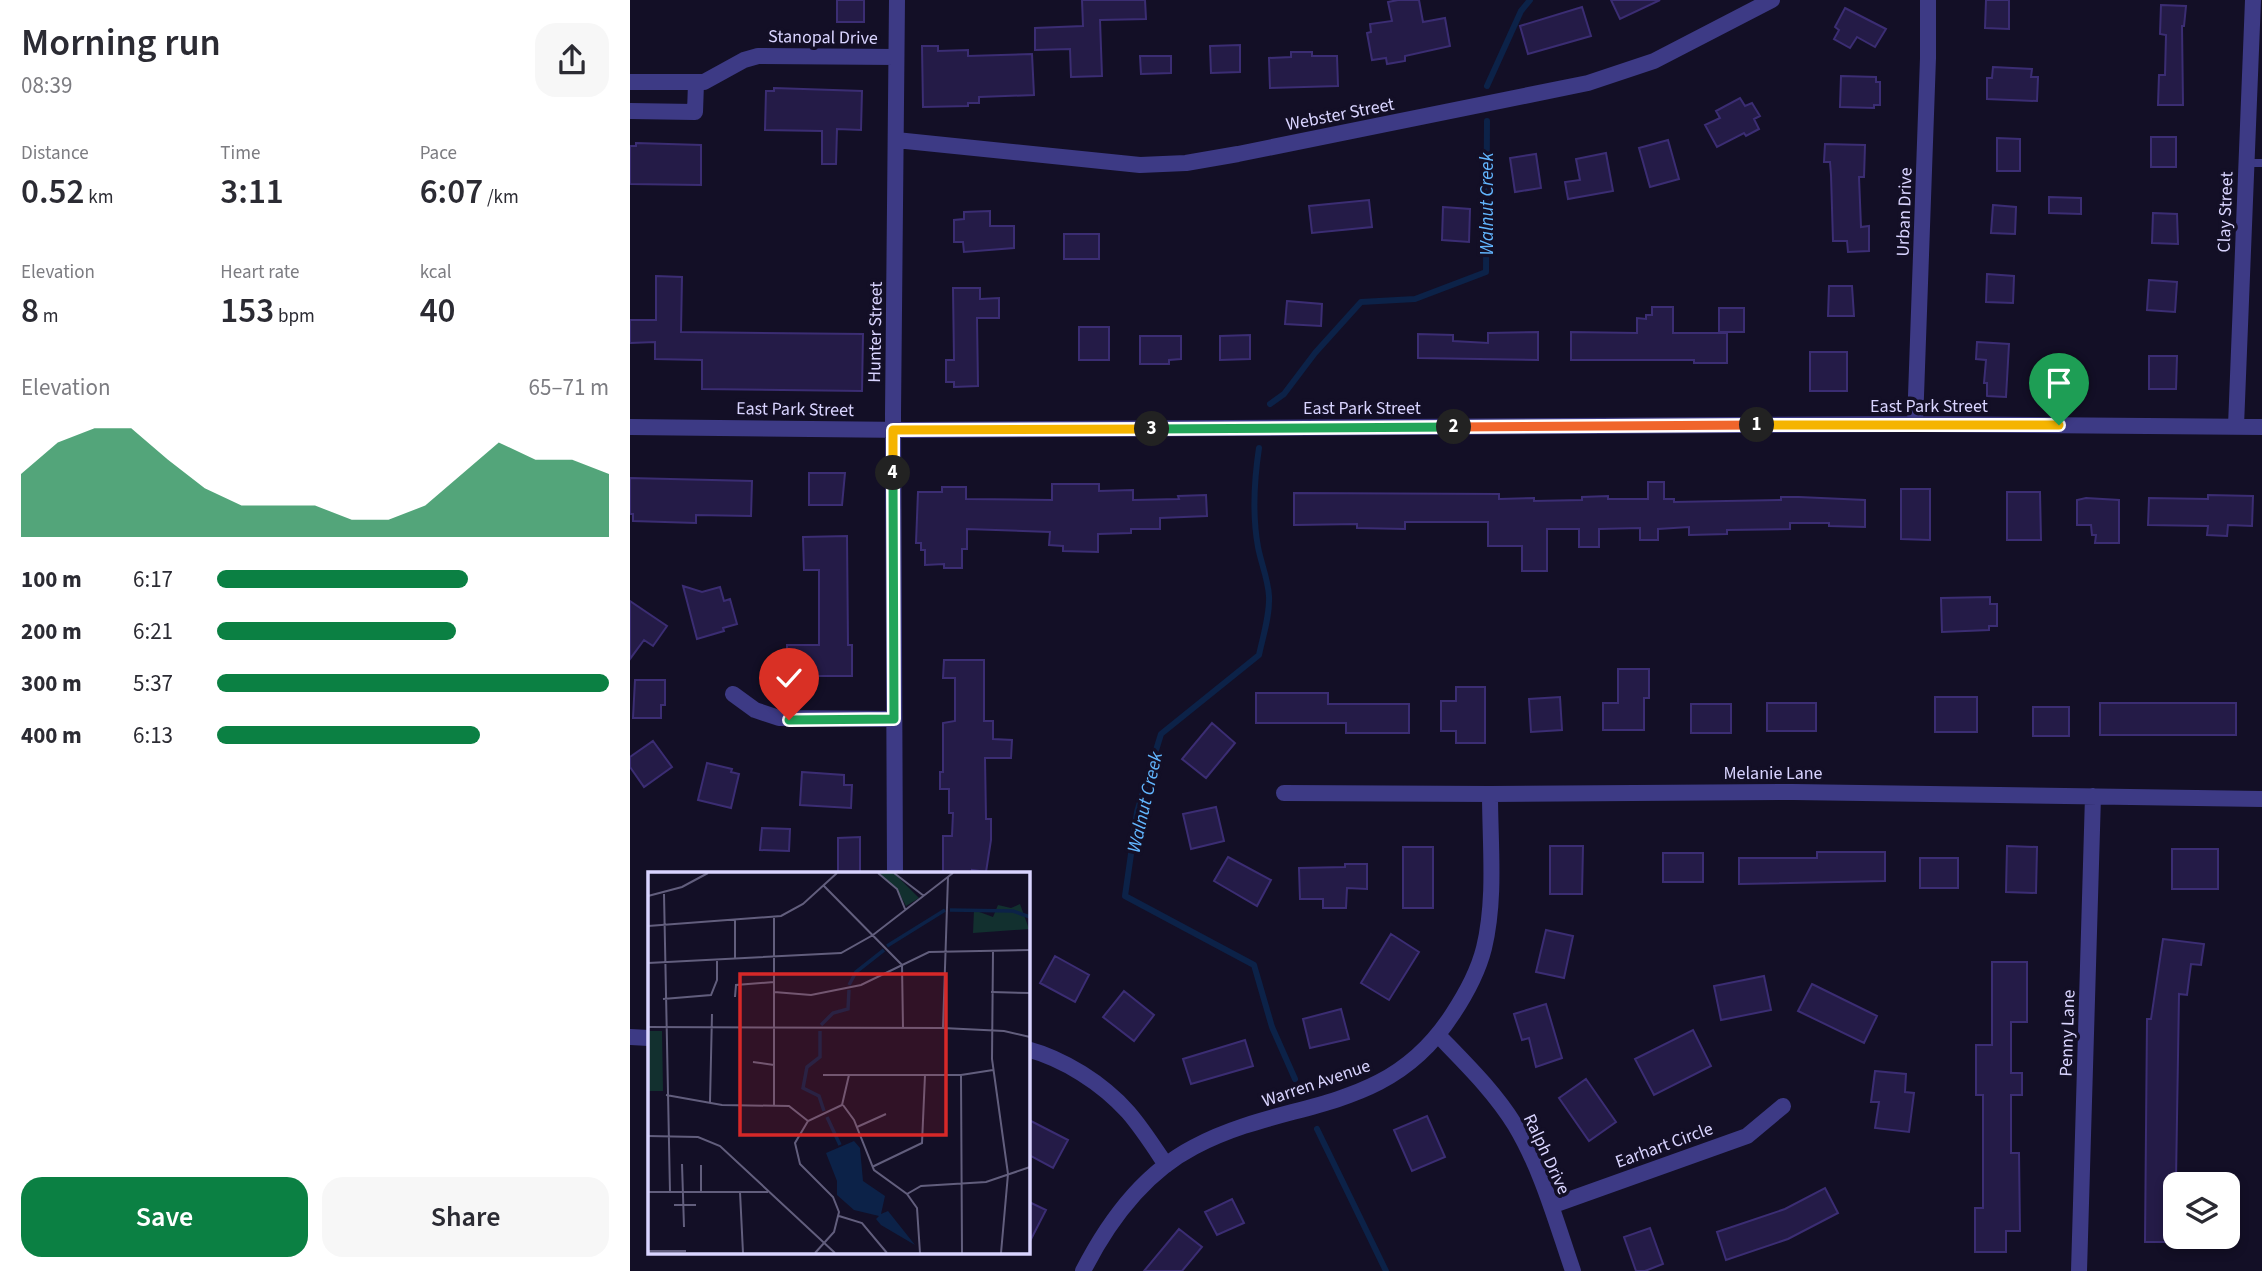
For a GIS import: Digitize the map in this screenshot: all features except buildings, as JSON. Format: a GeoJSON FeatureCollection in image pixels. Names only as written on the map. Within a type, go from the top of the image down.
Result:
{"type":"FeatureCollection","features":[{"type":"Feature","properties":{"kind":"street","name":"Hunter Street"},"geometry":{"type":"LineString","coordinates":[[895,872],[893,430],[897,0]]}},
{"type":"Feature","properties":{"kind":"street","name":"Webster Street"},"geometry":{"type":"LineString","coordinates":[[896,140],[1122,164],[1186,163],[1588,83],[1654,61],[1772,0]]}},
{"type":"Feature","properties":{"kind":"street","name":"Urban Drive"},"geometry":{"type":"LineString","coordinates":[[1915,424],[1928,0]]}},
{"type":"Feature","properties":{"kind":"street","name":"Clay Street"},"geometry":{"type":"LineString","coordinates":[[2236,426],[2254,163],[2253,0]]}},
{"type":"Feature","properties":{"kind":"street","name":"Stanopal Drive"},"geometry":{"type":"LineString","coordinates":[[630,82],[696,83],[713,80],[744,60],[758,56],[897,57]]}},
{"type":"Feature","properties":{"kind":"street"},"geometry":{"type":"LineString","coordinates":[[630,111],[695,112],[696,83]]}},
{"type":"Feature","properties":{"kind":"street","name":"East Park Street"},"geometry":{"type":"LineString","coordinates":[[630,427],[893,430],[1915,424],[2262,427]]}},
{"type":"Feature","properties":{"kind":"street"},"geometry":{"type":"LineString","coordinates":[[733,694],[755,710],[779,719],[894,719]]}},
{"type":"Feature","properties":{"kind":"street","name":"Melanie Lane"},"geometry":{"type":"LineString","coordinates":[[1284,793],[1793,792],[2262,799]]}},
{"type":"Feature","properties":{"kind":"street","name":"Warren Avenue"},"geometry":{"type":"LineString","coordinates":[[1083,1271],[1104,1231],[1126,1203],[1166,1165],[1194,1147],[1220,1136],[1366,1090],[1411,1061],[1438,1035],[1465,995],[1484,948],[1491,898],[1490,794]]}},
{"type":"Feature","properties":{"kind":"street","name":"Penny Lane"},"geometry":{"type":"LineString","coordinates":[[2079,1271],[2093,796]]}},
{"type":"Feature","properties":{"kind":"street","name":"Ralph Drive"},"geometry":{"type":"LineString","coordinates":[[1438,1035],[1483,1081],[1516,1126],[1551,1206],[1573,1271]]}},
{"type":"Feature","properties":{"kind":"street"},"geometry":{"type":"LineString","coordinates":[[630,1037],[648,1038]]}},
{"type":"Feature","properties":{"kind":"street"},"geometry":{"type":"LineString","coordinates":[[1029,1050],[1072,1068],[1108,1094],[1128,1112],[1166,1165]]}},
{"type":"Feature","properties":{"kind":"street","name":"Earhart Circle"},"geometry":{"type":"LineString","coordinates":[[1551,1206],[1747,1136],[1783,1106]]}},
{"type":"Feature","properties":{"kind":"waterway","name":"Walnut Creek"},"geometry":{"type":"LineString","coordinates":[[1487,86],[1521,11],[1530,0]]}},
{"type":"Feature","properties":{"kind":"waterway","name":"Walnut Creek"},"geometry":{"type":"LineString","coordinates":[[1270,404],[1284,394],[1315,353],[1361,302],[1415,299],[1486,272],[1487,121]]}},
{"type":"Feature","properties":{"kind":"waterway","name":"Walnut Creek"},"geometry":{"type":"LineString","coordinates":[[1259,448],[1254,510],[1258,547],[1269,596],[1259,655],[1161,734],[1137,812],[1125,896],[1254,965],[1272,1027],[1295,1079]]}},
{"type":"Feature","properties":{"kind":"waterway","name":"Walnut Creek"},"geometry":{"type":"LineString","coordinates":[[1317,1129],[1386,1271]]}},
{"type":"Feature","properties":{"kind":"route"},"geometry":{"type":"LineString","coordinates":[[789,720],[894,719],[893,430],[2059,425]]}}]}
